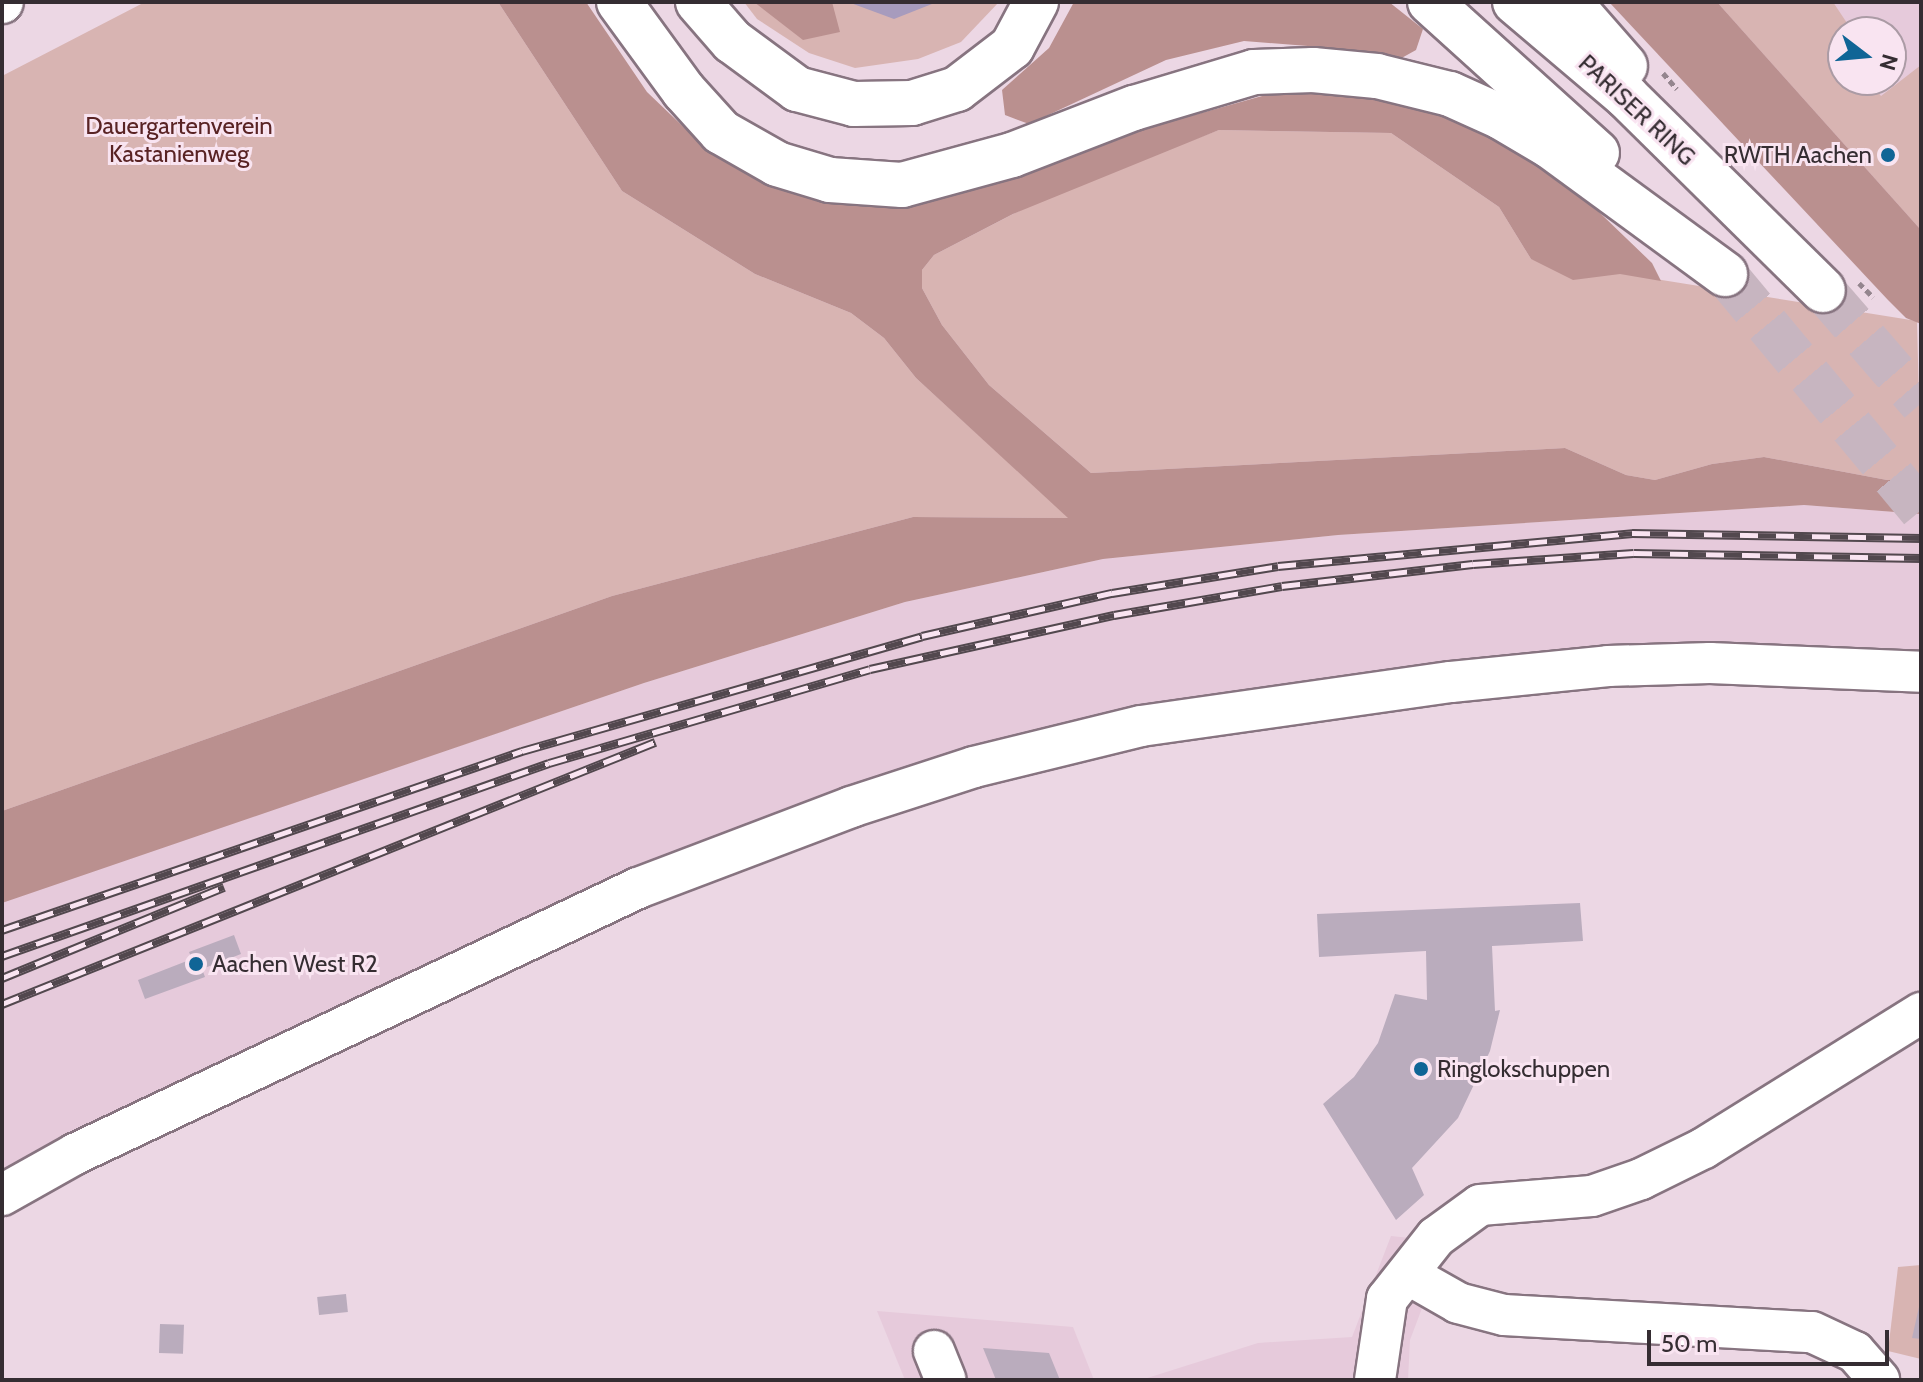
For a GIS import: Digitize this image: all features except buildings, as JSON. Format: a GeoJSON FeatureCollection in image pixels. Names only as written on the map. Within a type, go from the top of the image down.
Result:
{"type":"FeatureCollection","features":[{"type":"Feature","properties":{"kind":"highway"},"geometry":{"type":"LineString","coordinates":[[619,2],[684,91],[721,132],[777,164],[830,180],[902,185],[1012,155],[1134,108],[1254,72],[1313,70],[1377,76],[1450,94],[1501,117],[1550,146],[1725,274],[1430,2]]}},
{"type":"Feature","properties":{"kind":"highway"},"geometry":{"type":"LineString","coordinates":[[698,2],[732,41],[797,89],[854,104],[912,103],[957,89],[1012,47],[1036,2]]}},
{"type":"Feature","properties":{"kind":"highway","name":"PARISER RING"},"geometry":{"type":"LineString","coordinates":[[1515,2],[1627,97],[1823,290],[1569,2]]}},
{"type":"Feature","properties":{"kind":"street"},"geometry":{"type":"LineString","coordinates":[[2,1195],[75,1154],[638,888],[851,807],[974,767],[1141,726],[1498,677],[1710,663],[1921,672]]}},
{"type":"Feature","properties":{"kind":"street"},"geometry":{"type":"LineString","coordinates":[[1375,1380],[1398,1287],[1436,1237],[1480,1205],[1592,1196],[1641,1179],[1704,1148],[1921,1013]]}},
{"type":"Feature","properties":{"kind":"street"},"geometry":{"type":"LineString","coordinates":[[1398,1287],[1504,1315],[1812,1332],[1855,1352],[1879,1380]]}},
{"type":"Feature","properties":{"kind":"shaded area"},"geometry":{"type":"Polygon","coordinates":[[[498,2],[586,2],[647,92],[693,136],[758,178],[1094,143],[1273,93],[1379,92],[1474,120],[1549,164],[1652,263],[1661,281],[1620,274],[1573,280],[1531,259],[1499,207],[1391,133],[1219,130],[1013,214],[934,255],[922,270],[922,288],[942,325],[989,385],[1091,473],[1565,448],[1626,475],[1655,480],[1712,464],[1764,457],[1887,480],[1921,479],[1921,514],[1804,505],[1338,535],[1103,559],[905,602],[644,683],[2,903],[2,811],[612,596],[913,517],[1068,518],[916,378],[884,338],[851,313],[755,274],[622,191],[498,2]]]}},
{"type":"Feature","properties":{"kind":"shaded area"},"geometry":{"type":"Polygon","coordinates":[[[754,2],[832,2],[840,32],[803,40],[754,2]]]}},
{"type":"Feature","properties":{"kind":"shaded area"},"geometry":{"type":"Polygon","coordinates":[[[848,2],[937,2],[894,19],[848,2]]]}},
{"type":"Feature","properties":{"kind":"shaded area"},"geometry":{"type":"Polygon","coordinates":[[[1074,2],[1389,2],[1423,29],[1416,50],[1398,60],[1333,48],[1244,41],[1166,60],[1029,124],[1005,115],[1002,90],[1049,48],[1074,2]]]}},
{"type":"Feature","properties":{"kind":"shaded area"},"geometry":{"type":"Polygon","coordinates":[[[1609,2],[1717,2],[1921,230],[1921,324],[1906,318],[1888,300],[1609,2]]]}},
{"type":"Feature","properties":{"kind":"shaded area","name":"RWTH Aachen"},"geometry":{"type":"Polygon","coordinates":[[[1717,2],[1921,2],[1921,230],[1717,2]]]}},
{"type":"Feature","properties":{"kind":"shaded area"},"geometry":{"type":"Polygon","coordinates":[[[1804,505],[1921,514],[1921,659],[1604,657],[862,791],[2,1185],[2,902],[644,683],[905,602],[1103,559],[1338,535],[1804,505]]]}},
{"type":"Feature","properties":{"kind":"shaded area"},"geometry":{"type":"Polygon","coordinates":[[[1391,1236],[1447,1242],[1410,1340],[1408,1380],[1141,1380],[1258,1343],[1352,1337],[1391,1236]]]}},
{"type":"Feature","properties":{"kind":"shaded area"},"geometry":{"type":"Polygon","coordinates":[[[877,1311],[1073,1327],[1094,1380],[905,1380],[877,1311]]]}},
{"type":"Feature","properties":{"kind":"green space","name":"Dauergartenverein Kastanienweg"},"geometry":{"type":"Polygon","coordinates":[[[145,2],[498,2],[622,191],[755,274],[851,313],[884,338],[916,378],[1069,518],[913,517],[612,596],[2,811],[2,76],[145,2]]]}},
{"type":"Feature","properties":{"kind":"green space"},"geometry":{"type":"Polygon","coordinates":[[[744,2],[999,2],[961,42],[918,59],[855,68],[809,53],[757,19],[744,2]]]}},
{"type":"Feature","properties":{"kind":"green space","name":"RWTH Aachen"},"geometry":{"type":"Polygon","coordinates":[[[1717,2],[1833,2],[1842,16],[1827,16],[1827,96],[1907,96],[1907,76],[1921,65],[1921,230],[1717,2]]]}},
{"type":"Feature","properties":{"kind":"green space"},"geometry":{"type":"Polygon","coordinates":[[[1219,130],[1391,133],[1499,207],[1531,259],[1917,321],[1921,479],[1887,480],[1764,457],[1712,464],[1655,480],[1626,475],[1565,448],[1091,473],[989,385],[942,325],[922,288],[922,270],[934,255],[1056,192],[1219,130]]]}},
{"type":"Feature","properties":{"kind":"green space"},"geometry":{"type":"Polygon","coordinates":[[[1921,1265],[1921,1359],[1888,1351],[1898,1267],[1921,1265]]]}},
{"type":"Feature","properties":{"kind":"tunnel"},"geometry":{"type":"LineString","coordinates":[[1725,274],[1921,510]]}},
{"type":"Feature","properties":{"kind":"tunnel"},"geometry":{"type":"LineString","coordinates":[[1823,290],[1921,403]]}},
{"type":"Feature","properties":{"kind":"railway"},"geometry":{"type":"LineString","coordinates":[[2,930],[522,751],[922,636],[1112,593],[1278,566],[1632,533],[1921,538]]}},
{"type":"Feature","properties":{"kind":"railway"},"geometry":{"type":"LineString","coordinates":[[2,956],[549,763],[870,669],[1114,615],[1282,586],[1473,564],[1634,553],[1921,558]]}},
{"type":"Feature","properties":{"kind":"railway"},"geometry":{"type":"LineString","coordinates":[[2,1004],[655,742]]}},
{"type":"Feature","properties":{"kind":"railway"},"geometry":{"type":"LineString","coordinates":[[2,978],[224,887]]}},
{"type":"Feature","properties":{"kind":"place","name":"RWTH Aachen"},"geometry":{"type":"Point","coordinates":[1888,155]}},
{"type":"Feature","properties":{"kind":"place","name":"Aachen West R2"},"geometry":{"type":"Point","coordinates":[196,964]}},
{"type":"Feature","properties":{"kind":"place","name":"Ringlokschuppen"},"geometry":{"type":"Point","coordinates":[1421,1069]}}]}
